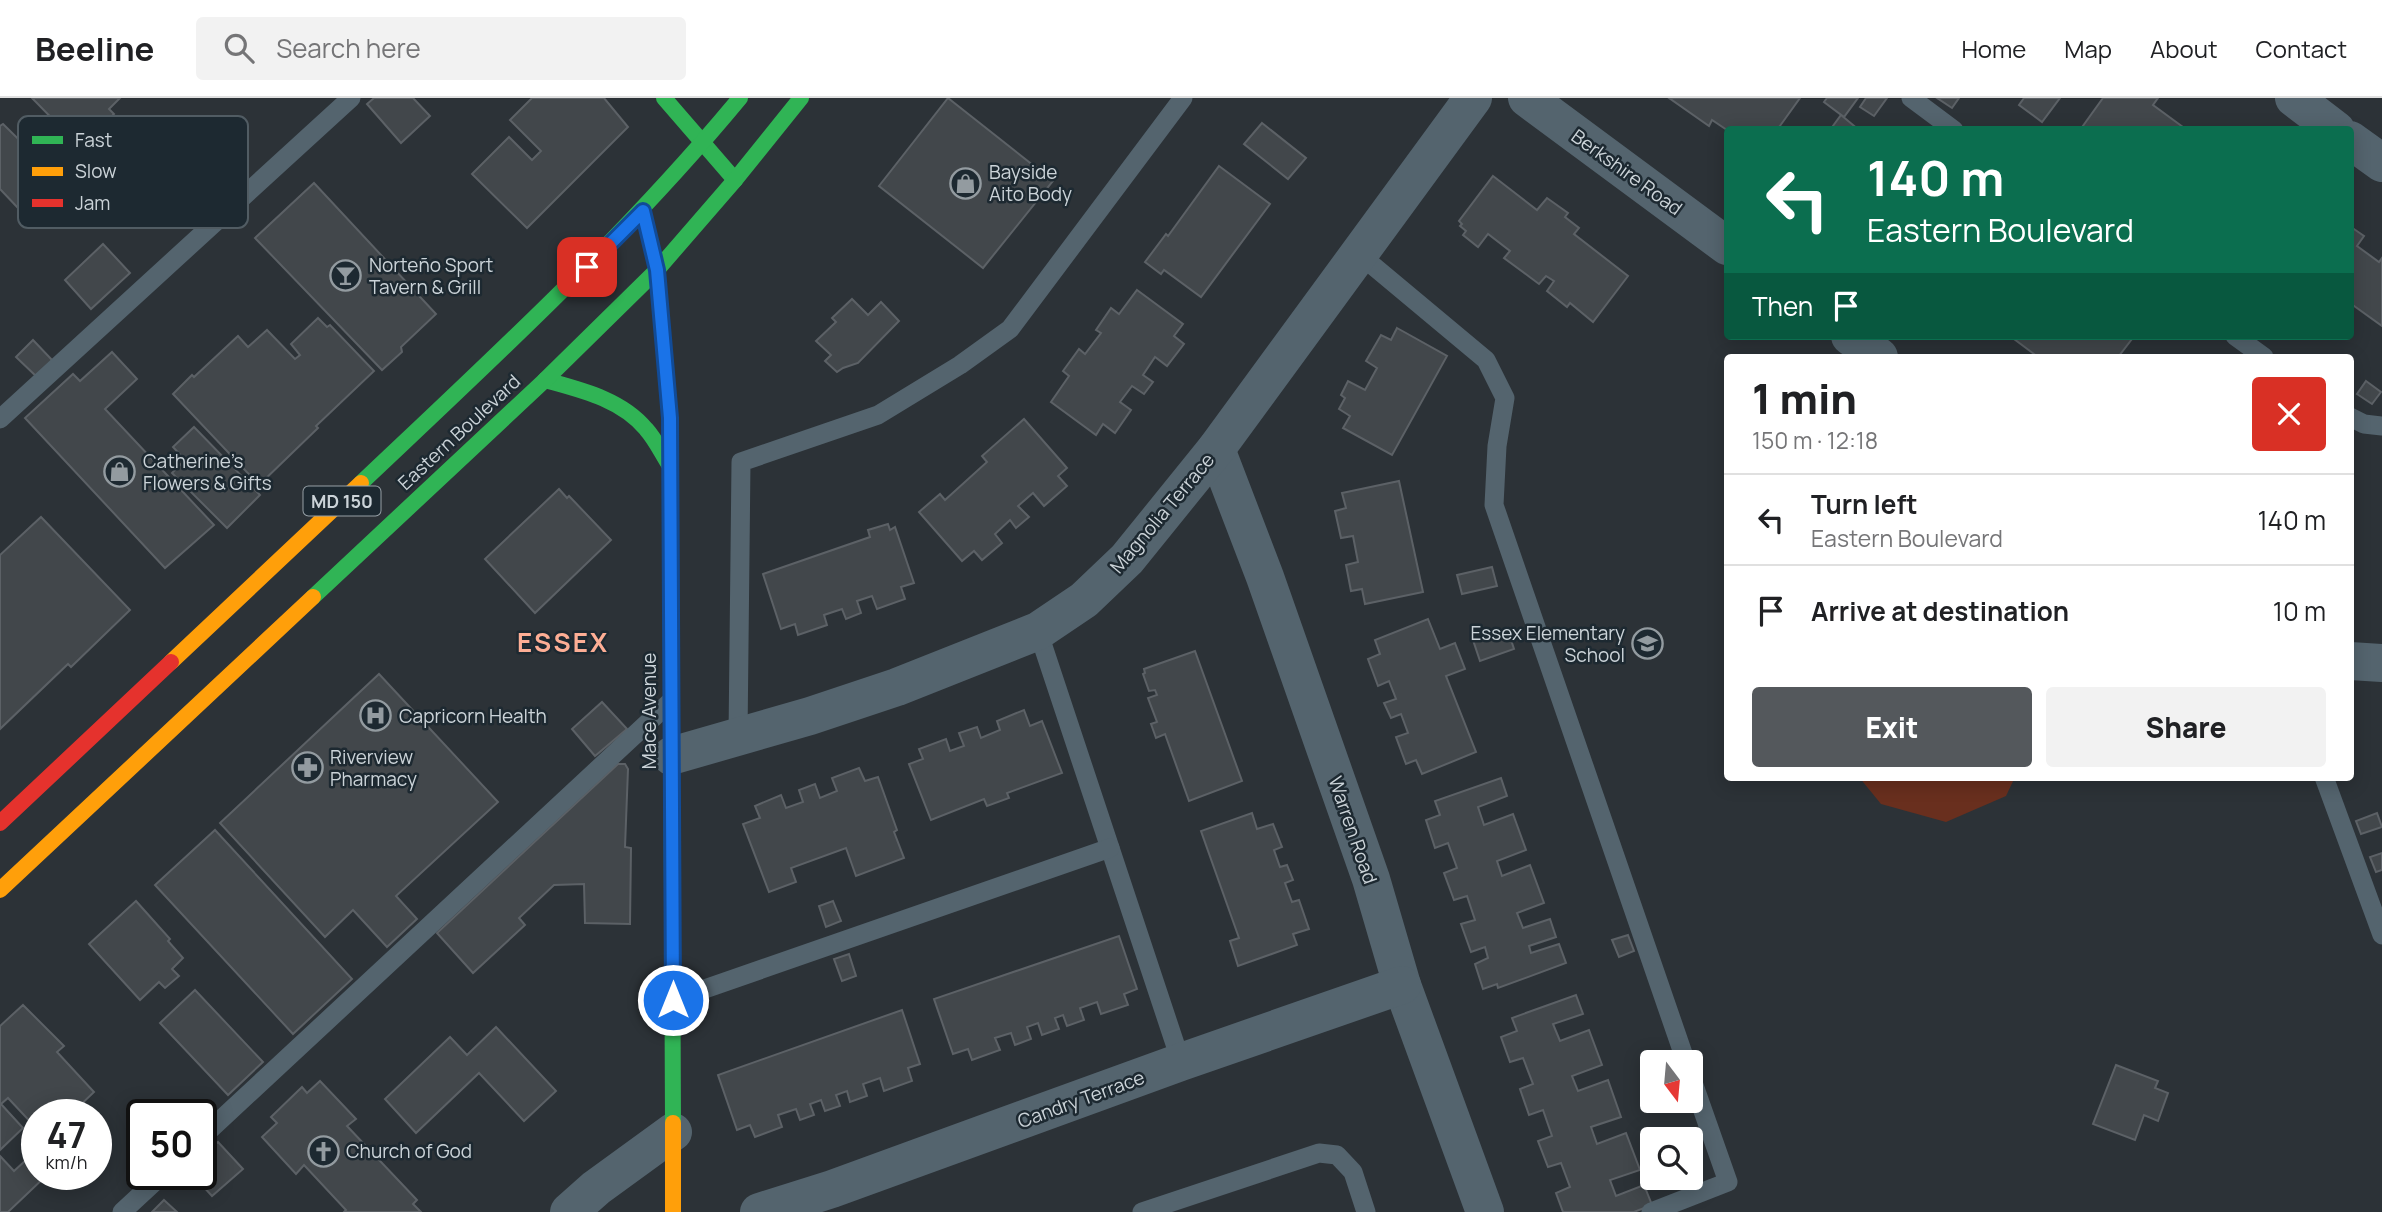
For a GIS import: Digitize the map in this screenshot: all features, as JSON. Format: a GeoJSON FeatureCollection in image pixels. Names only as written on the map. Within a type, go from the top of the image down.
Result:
{"type":"FeatureCollection","features":[{"type":"Feature","properties":{"kind":"main road"},"geometry":{"type":"LineString","coordinates":[[664,98],[735,180]]}},
{"type":"Feature","properties":{"kind":"main road","name":"Eastern Boulevard"},"geometry":{"type":"LineString","coordinates":[[0,822],[42,792],[512,341],[643,211],[704,144],[740,98]]}},
{"type":"Feature","properties":{"kind":"main road","name":"Eastern Boulevard"},"geometry":{"type":"LineString","coordinates":[[0,890],[67,818],[545,380],[657,270],[801,98]]}},
{"type":"Feature","properties":{"kind":"main road","name":"Mace Avenue"},"geometry":{"type":"LineString","coordinates":[[643,211],[657,270],[670,418],[673,1212]]}},
{"type":"Feature","properties":{"kind":"main road"},"geometry":{"type":"LineString","coordinates":[[545,380],[600,395],[619,405],[646,429],[670,466]]}},
{"type":"Feature","properties":{"kind":"street","name":"Magnolia Terrace"},"geometry":{"type":"LineString","coordinates":[[671,756],[897,687],[1038,631],[1084,600],[1127,559],[1216,449],[1473,98]]}},
{"type":"Feature","properties":{"kind":"street","name":"Berkshire Road"},"geometry":{"type":"LineString","coordinates":[[1527,98],[1724,244]]}},
{"type":"Feature","properties":{"kind":"street"},"geometry":{"type":"LineString","coordinates":[[2294,98],[2331,126]]}},
{"type":"Feature","properties":{"kind":"street"},"geometry":{"type":"LineString","coordinates":[[2354,143],[2382,163]]}},
{"type":"Feature","properties":{"kind":"street"},"geometry":{"type":"LineString","coordinates":[[1856,340],[1875,354]]}},
{"type":"Feature","properties":{"kind":"street","name":"Warren Road"},"geometry":{"type":"LineString","coordinates":[[1216,449],[1270,590],[1371,879],[1402,985],[1485,1212]]}},
{"type":"Feature","properties":{"kind":"street"},"geometry":{"type":"LineString","coordinates":[[2354,661],[2382,663]]}},
{"type":"Feature","properties":{"kind":"street","name":"Candry Terrace"},"geometry":{"type":"LineString","coordinates":[[759,1212],[835,1201],[1181,1062],[1402,985]]}},
{"type":"Feature","properties":{"kind":"street"},"geometry":{"type":"LineString","coordinates":[[569,1212],[596,1188],[674,1132]]}},
{"type":"Feature","properties":{"kind":"lane"},"geometry":{"type":"LineString","coordinates":[[248,192],[351,98]]}},
{"type":"Feature","properties":{"kind":"lane"},"geometry":{"type":"LineString","coordinates":[[738,737],[741,462],[878,415],[960,365],[1010,330],[1183,98]]}},
{"type":"Feature","properties":{"kind":"lane"},"geometry":{"type":"LineString","coordinates":[[1911,98],[1949,126]]}},
{"type":"Feature","properties":{"kind":"lane"},"geometry":{"type":"LineString","coordinates":[[0,419],[209,228]]}},
{"type":"Feature","properties":{"kind":"lane"},"geometry":{"type":"LineString","coordinates":[[1359,254],[1486,360],[1505,398],[1497,446],[1494,505],[1682,1050]]}},
{"type":"Feature","properties":{"kind":"lane"},"geometry":{"type":"LineString","coordinates":[[2241,340],[2260,354]]}},
{"type":"Feature","properties":{"kind":"lane"},"geometry":{"type":"LineString","coordinates":[[2354,419],[2364,424],[2382,426]]}},
{"type":"Feature","properties":{"kind":"lane"},"geometry":{"type":"LineString","coordinates":[[1038,631],[1181,1062]]}},
{"type":"Feature","properties":{"kind":"lane"},"geometry":{"type":"LineString","coordinates":[[217,1123],[670,702]]}},
{"type":"Feature","properties":{"kind":"lane"},"geometry":{"type":"LineString","coordinates":[[2325,781],[2382,934]]}},
{"type":"Feature","properties":{"kind":"lane"},"geometry":{"type":"LineString","coordinates":[[673,1000],[1110,848]]}},
{"type":"Feature","properties":{"kind":"lane"},"geometry":{"type":"LineString","coordinates":[[1651,1212],[1728,1182],[1703,1111]]}},
{"type":"Feature","properties":{"kind":"lane"},"geometry":{"type":"LineString","coordinates":[[1142,1212],[1319,1153],[1337,1155],[1353,1172],[1366,1212]]}},
{"type":"Feature","properties":{"kind":"lane"},"geometry":{"type":"LineString","coordinates":[[122,1212],[146,1190]]}},
{"type":"Feature","properties":{"kind":"shaded area"},"geometry":{"type":"Polygon","coordinates":[[[1862,781],[2013,781],[2006,796],[1946,822],[1881,804],[1862,781]]]}},
{"type":"Feature","properties":{"kind":"building"},"geometry":{"type":"Polygon","coordinates":[[[32,98],[120,98],[109,109],[114,114],[112,116],[50,116],[32,98]]]}},
{"type":"Feature","properties":{"kind":"building"},"geometry":{"type":"Polygon","coordinates":[[[374,98],[413,98],[430,116],[401,143],[367,104],[374,98]]]}},
{"type":"Feature","properties":{"kind":"building"},"geometry":{"type":"Polygon","coordinates":[[[532,98],[604,98],[628,127],[527,228],[472,174],[509,137],[532,160],[541,151],[510,120],[532,98]]]}},
{"type":"Feature","properties":{"kind":"building","name":"Bayside Aito Body"},"geometry":{"type":"Polygon","coordinates":[[[948,98],[1053,181],[983,268],[879,186],[948,98]]]}},
{"type":"Feature","properties":{"kind":"building"},"geometry":{"type":"Polygon","coordinates":[[[1669,98],[1800,98],[1780,126],[1724,128],[1712,120],[1709,126],[1669,98]]]}},
{"type":"Feature","properties":{"kind":"building"},"geometry":{"type":"Polygon","coordinates":[[[1827,98],[1858,98],[1844,117],[1824,102],[1827,98]]]}},
{"type":"Feature","properties":{"kind":"building"},"geometry":{"type":"Polygon","coordinates":[[[1866,98],[1887,98],[1874,116],[1860,107],[1866,98]]]}},
{"type":"Feature","properties":{"kind":"building"},"geometry":{"type":"Polygon","coordinates":[[[1937,98],[1959,98],[1952,108],[1937,98]]]}},
{"type":"Feature","properties":{"kind":"building"},"geometry":{"type":"Polygon","coordinates":[[[2024,98],[2060,98],[2042,122],[2019,105],[2024,98]]]}},
{"type":"Feature","properties":{"kind":"building"},"geometry":{"type":"Polygon","coordinates":[[[2103,98],[2158,98],[2153,105],[2182,126],[2083,126],[2103,98]]]}},
{"type":"Feature","properties":{"kind":"building"},"geometry":{"type":"Polygon","coordinates":[[[1841,115],[1854,126],[1833,126],[1841,115]]]}},
{"type":"Feature","properties":{"kind":"building"},"geometry":{"type":"Polygon","coordinates":[[[1262,123],[1306,158],[1288,179],[1244,144],[1262,123]]]}},
{"type":"Feature","properties":{"kind":"building"},"geometry":{"type":"Polygon","coordinates":[[[3,124],[18,139],[18,208],[0,189],[0,126],[3,124]]]}},
{"type":"Feature","properties":{"kind":"building"},"geometry":{"type":"Polygon","coordinates":[[[1219,166],[1270,204],[1201,297],[1164,270],[1161,274],[1145,262],[1166,234],[1168,236],[1219,166]]]}},
{"type":"Feature","properties":{"kind":"building"},"geometry":{"type":"Polygon","coordinates":[[[1493,176],[1537,210],[1547,198],[1568,213],[1565,217],[1579,228],[1574,234],[1628,276],[1593,322],[1570,303],[1567,307],[1547,291],[1554,281],[1546,276],[1539,284],[1504,258],[1510,251],[1488,234],[1478,247],[1463,235],[1466,231],[1459,221],[1493,176]]]}},
{"type":"Feature","properties":{"kind":"building","name":"Norteño Sport Tavern & Grill"},"geometry":{"type":"Polygon","coordinates":[[[314,183],[436,314],[401,347],[402,352],[382,370],[255,238],[314,183]]]}},
{"type":"Feature","properties":{"kind":"building"},"geometry":{"type":"Polygon","coordinates":[[[2354,229],[2364,236],[2357,246],[2379,262],[2382,258],[2382,326],[2354,306],[2354,229]]]}},
{"type":"Feature","properties":{"kind":"building"},"geometry":{"type":"Polygon","coordinates":[[[103,244],[130,273],[91,309],[65,280],[103,244]]]}},
{"type":"Feature","properties":{"kind":"building"},"geometry":{"type":"Polygon","coordinates":[[[1137,290],[1183,324],[1174,336],[1184,344],[1167,366],[1155,357],[1143,375],[1153,382],[1144,394],[1132,386],[1120,402],[1131,410],[1115,433],[1103,424],[1096,435],[1051,402],[1069,376],[1063,371],[1079,349],[1085,354],[1101,333],[1096,330],[1111,308],[1119,314],[1137,290]]]}},
{"type":"Feature","properties":{"kind":"building"},"geometry":{"type":"Polygon","coordinates":[[[852,299],[868,315],[881,302],[899,321],[858,363],[837,372],[825,361],[831,355],[816,341],[836,322],[832,318],[852,299]]]}},
{"type":"Feature","properties":{"kind":"building"},"geometry":{"type":"Polygon","coordinates":[[[318,318],[327,327],[330,325],[374,371],[259,485],[173,394],[238,336],[248,347],[267,330],[295,359],[300,355],[291,344],[318,318]]]}},
{"type":"Feature","properties":{"kind":"building"},"geometry":{"type":"Polygon","coordinates":[[[1397,328],[1447,356],[1392,455],[1343,428],[1350,416],[1339,409],[1345,398],[1341,395],[1348,381],[1365,390],[1377,368],[1366,361],[1381,335],[1391,340],[1397,328]]]}},
{"type":"Feature","properties":{"kind":"building"},"geometry":{"type":"Polygon","coordinates":[[[33,340],[53,361],[37,377],[16,357],[33,340]]]}},
{"type":"Feature","properties":{"kind":"building"},"geometry":{"type":"Polygon","coordinates":[[[2015,340],[2131,340],[2121,354],[2034,354],[2015,340]]]}},
{"type":"Feature","properties":{"kind":"building","name":"Catherine’s Flowers & Gifts"},"geometry":{"type":"Polygon","coordinates":[[[112,352],[137,379],[105,409],[214,525],[165,568],[25,418],[73,374],[80,381],[112,352]]]}},
{"type":"Feature","properties":{"kind":"building"},"geometry":{"type":"Polygon","coordinates":[[[2366,381],[2381,392],[2372,404],[2357,394],[2366,381]]]}},
{"type":"Feature","properties":{"kind":"building"},"geometry":{"type":"Polygon","coordinates":[[[1024,419],[1067,468],[1058,476],[1067,486],[1044,506],[1033,493],[1018,506],[1029,517],[1016,528],[1010,520],[995,534],[1002,543],[982,560],[974,551],[962,561],[919,512],[940,494],[945,500],[987,462],[982,456],[1024,419]]]}},
{"type":"Feature","properties":{"kind":"building"},"geometry":{"type":"Polygon","coordinates":[[[194,427],[260,495],[227,528],[172,473],[185,460],[173,447],[194,427]]]}},
{"type":"Feature","properties":{"kind":"building"},"geometry":{"type":"Polygon","coordinates":[[[1399,481],[1423,592],[1365,604],[1362,589],[1351,591],[1346,565],[1358,562],[1353,536],[1341,538],[1335,511],[1346,508],[1342,493],[1399,481]]]}},
{"type":"Feature","properties":{"kind":"building"},"geometry":{"type":"Polygon","coordinates":[[[559,489],[611,540],[535,613],[485,559],[559,489]]]}},
{"type":"Feature","properties":{"kind":"building"},"geometry":{"type":"Polygon","coordinates":[[[41,517],[130,610],[71,667],[68,664],[0,729],[0,555],[41,517]]]}},
{"type":"Feature","properties":{"kind":"building"},"geometry":{"type":"Polygon","coordinates":[[[888,524],[890,530],[895,527],[914,583],[901,587],[905,599],[877,609],[872,596],[857,601],[861,613],[846,619],[842,609],[824,615],[827,625],[798,635],[795,624],[781,629],[763,574],[870,537],[868,530],[888,524]]]}},
{"type":"Feature","properties":{"kind":"building"},"geometry":{"type":"Polygon","coordinates":[[[1492,567],[1497,586],[1462,594],[1457,575],[1492,567]]]}},
{"type":"Feature","properties":{"kind":"building"},"geometry":{"type":"Polygon","coordinates":[[[1428,619],[1440,649],[1455,643],[1465,669],[1446,676],[1476,752],[1422,774],[1416,760],[1406,764],[1396,737],[1408,733],[1401,714],[1391,718],[1384,703],[1396,699],[1389,681],[1378,686],[1368,659],[1380,654],[1375,640],[1428,619]]]}},
{"type":"Feature","properties":{"kind":"building"},"geometry":{"type":"Polygon","coordinates":[[[1507,628],[1514,649],[1480,661],[1473,640],[1507,628]]]}},
{"type":"Feature","properties":{"kind":"building"},"geometry":{"type":"Polygon","coordinates":[[[1195,651],[1242,781],[1189,801],[1165,734],[1156,738],[1151,724],[1157,722],[1148,698],[1157,695],[1155,690],[1149,691],[1143,674],[1144,669],[1195,651]]]}},
{"type":"Feature","properties":{"kind":"building"},"geometry":{"type":"Polygon","coordinates":[[[379,674],[498,802],[396,896],[417,919],[387,947],[353,910],[325,937],[220,823],[379,674]]]}},
{"type":"Feature","properties":{"kind":"building"},"geometry":{"type":"Polygon","coordinates":[[[602,702],[627,729],[595,756],[572,729],[602,702]]]}},
{"type":"Feature","properties":{"kind":"building"},"geometry":{"type":"Polygon","coordinates":[[[1024,710],[1030,726],[1042,721],[1062,773],[1007,793],[1009,798],[987,806],[984,799],[931,820],[909,764],[923,759],[919,749],[946,739],[950,751],[964,746],[959,733],[977,727],[981,738],[1000,730],[997,721],[1024,710]]]}},
{"type":"Feature","properties":{"kind":"building"},"geometry":{"type":"Polygon","coordinates":[[[618,764],[625,764],[628,769],[625,847],[631,848],[630,924],[585,923],[584,884],[554,885],[519,918],[525,925],[473,973],[437,933],[618,764]]]}},
{"type":"Feature","properties":{"kind":"building"},"geometry":{"type":"Polygon","coordinates":[[[859,768],[865,781],[878,777],[904,858],[856,876],[846,848],[791,868],[796,882],[769,892],[743,824],[760,818],[755,806],[781,795],[786,808],[803,802],[799,790],[815,784],[820,798],[837,791],[832,778],[859,768]]]}},
{"type":"Feature","properties":{"kind":"building"},"geometry":{"type":"Polygon","coordinates":[[[1501,778],[1507,796],[1478,807],[1484,825],[1513,814],[1526,850],[1497,861],[1502,876],[1530,865],[1544,903],[1517,913],[1523,928],[1550,919],[1556,937],[1529,946],[1531,953],[1559,944],[1566,963],[1498,988],[1497,984],[1483,989],[1475,964],[1488,958],[1485,947],[1471,952],[1461,924],[1475,920],[1467,896],[1454,900],[1444,873],[1457,868],[1448,843],[1435,848],[1426,820],[1440,815],[1435,801],[1501,778]]]}},
{"type":"Feature","properties":{"kind":"building"},"geometry":{"type":"Polygon","coordinates":[[[1252,813],[1257,829],[1273,824],[1282,847],[1274,850],[1280,867],[1287,865],[1293,880],[1285,883],[1292,902],[1299,900],[1309,929],[1293,934],[1297,945],[1238,966],[1230,941],[1239,938],[1201,831],[1252,813]]]}},
{"type":"Feature","properties":{"kind":"building"},"geometry":{"type":"Polygon","coordinates":[[[2377,813],[2382,827],[2361,834],[2356,821],[2377,813]]]}},
{"type":"Feature","properties":{"kind":"building"},"geometry":{"type":"Polygon","coordinates":[[[215,830],[352,979],[293,1034],[155,885],[215,830]]]}},
{"type":"Feature","properties":{"kind":"building"},"geometry":{"type":"Polygon","coordinates":[[[2382,853],[2382,870],[2376,872],[2370,857],[2382,853]]]}},
{"type":"Feature","properties":{"kind":"building"},"geometry":{"type":"Polygon","coordinates":[[[136,901],[183,958],[172,969],[179,976],[165,988],[159,982],[140,1000],[89,944],[136,901]]]}},
{"type":"Feature","properties":{"kind":"building"},"geometry":{"type":"Polygon","coordinates":[[[833,901],[841,921],[826,927],[819,906],[833,901]]]}},
{"type":"Feature","properties":{"kind":"building"},"geometry":{"type":"Polygon","coordinates":[[[1628,935],[1634,951],[1619,957],[1612,940],[1628,935]]]}},
{"type":"Feature","properties":{"kind":"building"},"geometry":{"type":"Polygon","coordinates":[[[1119,936],[1137,989],[1124,994],[1128,1005],[1101,1014],[1097,1002],[1080,1008],[1084,1020],[1067,1026],[1063,1015],[1055,1018],[1059,1029],[1042,1035],[1038,1023],[1027,1027],[1031,1039],[1015,1045],[1011,1033],[995,1038],[1000,1050],[972,1060],[968,1049],[953,1054],[934,999],[1119,936]]]}},
{"type":"Feature","properties":{"kind":"building"},"geometry":{"type":"Polygon","coordinates":[[[849,954],[856,976],[842,981],[834,959],[849,954]]]}},
{"type":"Feature","properties":{"kind":"building"},"geometry":{"type":"Polygon","coordinates":[[[195,990],[263,1062],[228,1095],[160,1023],[195,990]]]}},
{"type":"Feature","properties":{"kind":"building"},"geometry":{"type":"Polygon","coordinates":[[[1576,995],[1583,1014],[1553,1024],[1560,1041],[1589,1030],[1602,1065],[1572,1076],[1578,1091],[1608,1080],[1621,1117],[1591,1127],[1597,1144],[1626,1133],[1640,1170],[1610,1180],[1616,1196],[1640,1187],[1640,1190],[1646,1190],[1652,1205],[1634,1212],[1563,1212],[1556,1193],[1570,1187],[1561,1163],[1548,1167],[1538,1141],[1552,1136],[1543,1110],[1529,1115],[1520,1089],[1533,1084],[1523,1058],[1510,1062],[1501,1037],[1517,1031],[1512,1018],[1576,995]]]}},
{"type":"Feature","properties":{"kind":"building"},"geometry":{"type":"Polygon","coordinates":[[[23,1005],[64,1046],[57,1052],[94,1092],[87,1099],[21,1099],[21,1112],[8,1098],[1,1104],[21,1126],[21,1130],[0,1150],[0,1026],[23,1005]]]}},
{"type":"Feature","properties":{"kind":"building"},"geometry":{"type":"Polygon","coordinates":[[[902,1010],[920,1064],[908,1068],[912,1081],[884,1091],[880,1078],[863,1084],[867,1096],[850,1102],[847,1091],[836,1095],[840,1106],[825,1111],[821,1100],[810,1104],[814,1115],[800,1120],[796,1109],[778,1115],[782,1127],[755,1137],[750,1125],[737,1130],[718,1075],[902,1010]]]}},
{"type":"Feature","properties":{"kind":"building"},"geometry":{"type":"Polygon","coordinates":[[[496,1027],[556,1091],[524,1121],[479,1073],[416,1133],[385,1099],[450,1037],[467,1055],[496,1027]]]}},
{"type":"Feature","properties":{"kind":"building"},"geometry":{"type":"Polygon","coordinates":[[[2116,1065],[2158,1081],[2155,1088],[2168,1093],[2158,1121],[2144,1115],[2135,1140],[2093,1124],[2116,1065]]]}},
{"type":"Feature","properties":{"kind":"building","name":"Church of God"},"geometry":{"type":"Polygon","coordinates":[[[320,1081],[356,1119],[347,1126],[417,1200],[413,1204],[421,1212],[344,1212],[346,1210],[304,1165],[296,1174],[262,1137],[277,1123],[271,1117],[302,1087],[307,1093],[320,1081]]]}},
{"type":"Feature","properties":{"kind":"building"},"geometry":{"type":"Polygon","coordinates":[[[217,1143],[243,1169],[212,1196],[207,1190],[217,1190],[217,1143]]]}},
{"type":"Feature","properties":{"kind":"building"},"geometry":{"type":"Polygon","coordinates":[[[0,1156],[14,1171],[21,1165],[21,1190],[31,1190],[8,1212],[0,1212],[0,1156]]]}},
{"type":"Feature","properties":{"kind":"building"},"geometry":{"type":"Polygon","coordinates":[[[164,1200],[177,1212],[152,1212],[164,1200]]]}},
{"type":"Feature","properties":{"kind":"traffic: fast"},"geometry":{"type":"LineString","coordinates":[[664,98],[735,180]]}},
{"type":"Feature","properties":{"kind":"traffic: fast"},"geometry":{"type":"LineString","coordinates":[[361,483],[604,248],[740,98]]}},
{"type":"Feature","properties":{"kind":"traffic: fast"},"geometry":{"type":"LineString","coordinates":[[313,597],[545,380],[657,270],[801,98]]}},
{"type":"Feature","properties":{"kind":"traffic: fast"},"geometry":{"type":"LineString","coordinates":[[643,211],[657,270],[670,418],[673,1123]]}},
{"type":"Feature","properties":{"kind":"traffic: fast"},"geometry":{"type":"LineString","coordinates":[[545,380],[600,397],[625,410],[650,433],[670,466]]}},
{"type":"Feature","properties":{"kind":"traffic: slow"},"geometry":{"type":"LineString","coordinates":[[171,662],[361,483]]}},
{"type":"Feature","properties":{"kind":"traffic: slow"},"geometry":{"type":"LineString","coordinates":[[0,890],[313,597]]}},
{"type":"Feature","properties":{"kind":"traffic: slow"},"geometry":{"type":"LineString","coordinates":[[673,1123],[673,1212]]}},
{"type":"Feature","properties":{"kind":"traffic: jam"},"geometry":{"type":"LineString","coordinates":[[0,823],[171,662]]}},
{"type":"Feature","properties":{"kind":"place","name":"Bayside Aito Body"},"geometry":{"type":"Point","coordinates":[966,183]}},
{"type":"Feature","properties":{"kind":"place","name":"Norteño Sport Tavern & Grill"},"geometry":{"type":"Point","coordinates":[346,276]}},
{"type":"Feature","properties":{"kind":"place","name":"Catherine’s Flowers & Gifts"},"geometry":{"type":"Point","coordinates":[120,472]}},
{"type":"Feature","properties":{"kind":"place","name":"Essex Elementary School"},"geometry":{"type":"Point","coordinates":[1648,644]}},
{"type":"Feature","properties":{"kind":"place","name":"Capricorn Health"},"geometry":{"type":"Point","coordinates":[376,716]}},
{"type":"Feature","properties":{"kind":"place","name":"Riverview Pharmacy"},"geometry":{"type":"Point","coordinates":[307,768]}},
{"type":"Feature","properties":{"kind":"place","name":"Church of God"},"geometry":{"type":"Point","coordinates":[323,1151]}},
{"type":"Feature","properties":{"kind":"district","name":"ESSEX"},"geometry":{"type":"Point","coordinates":[563,642]}},
{"type":"Feature","properties":{"kind":"route"},"geometry":{"type":"LineString","coordinates":[[587,267],[643,211],[657,270],[670,418],[673,1000]]}}]}
